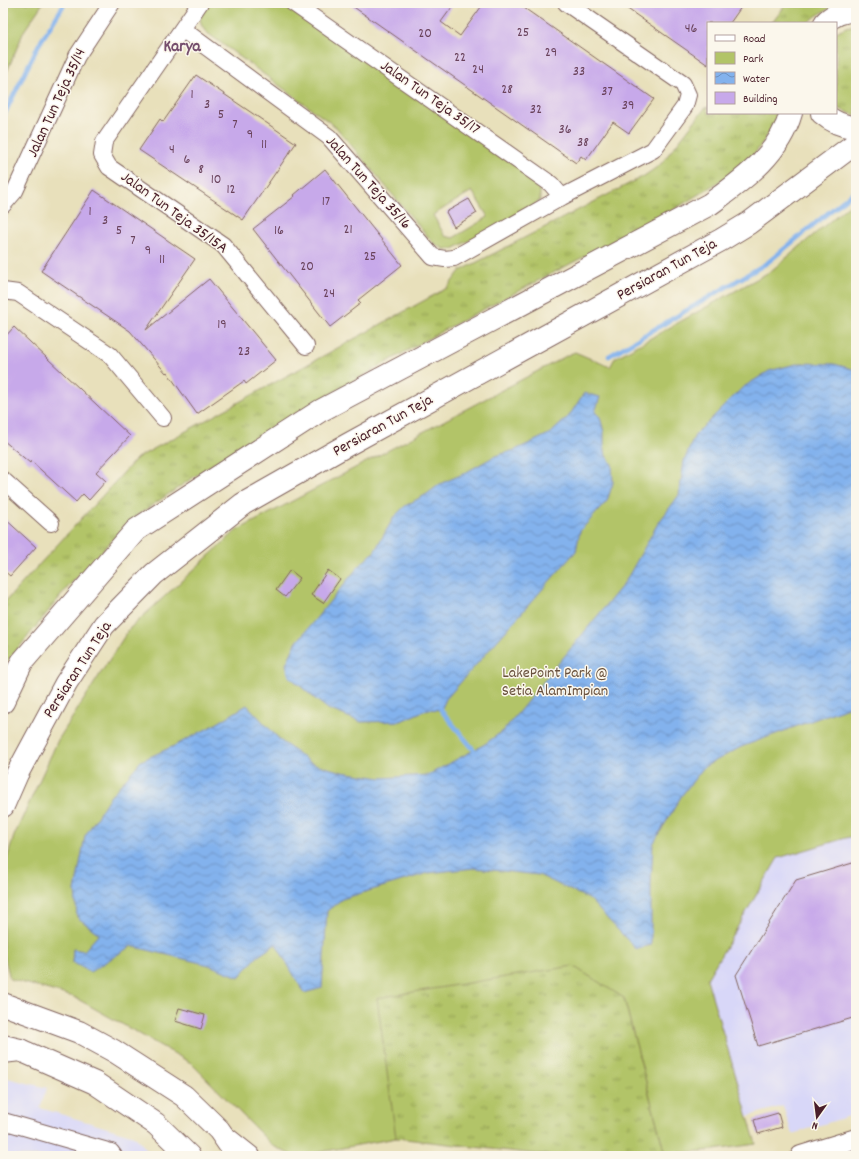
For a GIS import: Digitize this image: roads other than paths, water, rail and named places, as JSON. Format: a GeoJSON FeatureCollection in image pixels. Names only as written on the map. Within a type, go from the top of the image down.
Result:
{"type":"FeatureCollection","features":[{"type":"Feature","properties":{"kind":"main road"},"geometry":{"type":"LineString","coordinates":[[825,22],[853,8]]}},
{"type":"Feature","properties":{"kind":"main road"},"geometry":{"type":"LineString","coordinates":[[3,702],[22,662],[136,530],[320,411],[710,204],[743,179],[768,156],[787,127],[791,114]]}},
{"type":"Feature","properties":{"kind":"main road"},"geometry":{"type":"LineString","coordinates":[[823,114],[827,118],[843,126],[856,128]]}},
{"type":"Feature","properties":{"kind":"main road","name":"Persiaran Tun Teja"},"geometry":{"type":"LineString","coordinates":[[3,806],[17,774],[66,683],[104,625],[154,574],[243,504],[347,445],[721,240],[769,209],[856,143]]}},
{"type":"Feature","properties":{"kind":"main road"},"geometry":{"type":"LineString","coordinates":[[3,1004],[79,1032],[114,1051],[184,1096],[219,1130],[237,1156]]}},
{"type":"Feature","properties":{"kind":"main road"},"geometry":{"type":"LineString","coordinates":[[9,1050],[95,1083],[156,1124],[189,1156]]}},
{"type":"Feature","properties":{"kind":"street","name":"Jalan Tun Teja 35/14"},"geometry":{"type":"LineString","coordinates":[[3,205],[15,191],[77,56],[112,3]]}},
{"type":"Feature","properties":{"kind":"street"},"geometry":{"type":"LineString","coordinates":[[182,29],[200,3]]}},
{"type":"Feature","properties":{"kind":"street","name":"Jalan Tun Teja 35/17"},"geometry":{"type":"LineString","coordinates":[[293,3],[552,184],[562,198]]}},
{"type":"Feature","properties":{"kind":"street","name":"Jalan Tun Teja 35/16"},"geometry":{"type":"LineString","coordinates":[[182,29],[329,137],[433,257],[445,259],[454,258],[562,198],[653,150],[685,106],[688,95],[683,84],[566,3]]}},
{"type":"Feature","properties":{"kind":"street","name":"Jalan Tun Teja 35/15A"},"geometry":{"type":"LineString","coordinates":[[182,29],[104,142],[102,155],[109,167],[223,245],[306,346]]}},
{"type":"Feature","properties":{"kind":"street"},"geometry":{"type":"LineString","coordinates":[[3,291],[18,293],[110,355],[162,418]]}},
{"type":"Feature","properties":{"kind":"street"},"geometry":{"type":"LineString","coordinates":[[3,480],[51,523]]}},
{"type":"Feature","properties":{"kind":"street"},"geometry":{"type":"LineString","coordinates":[[3,1121],[111,1152],[114,1156]]}},
{"type":"Feature","properties":{"kind":"street"},"geometry":{"type":"LineString","coordinates":[[219,1130],[250,1156]]}},
{"type":"Feature","properties":{"kind":"street"},"geometry":{"type":"LineString","coordinates":[[801,1156],[856,1139]]}},
{"type":"Feature","properties":{"kind":"water"},"geometry":{"type":"Polygon","coordinates":[[[800,363],[834,364],[856,370],[856,704],[741,747],[704,767],[682,795],[653,844],[651,884],[651,945],[636,949],[589,899],[539,875],[474,868],[428,873],[342,899],[327,911],[322,988],[304,993],[276,944],[257,957],[239,977],[209,965],[131,946],[90,972],[72,962],[73,949],[84,951],[99,934],[77,917],[75,891],[85,836],[109,798],[141,761],[216,724],[247,705],[281,741],[311,763],[342,772],[381,778],[428,775],[485,744],[504,730],[622,586],[657,525],[679,495],[684,461],[695,435],[742,388],[769,371],[800,363]]]}},
{"type":"Feature","properties":{"kind":"water"},"geometry":{"type":"Polygon","coordinates":[[[584,393],[600,397],[595,412],[600,417],[604,432],[606,456],[612,464],[613,483],[607,501],[580,531],[576,551],[446,699],[441,710],[428,709],[401,721],[361,722],[328,709],[289,676],[286,664],[296,643],[359,566],[374,552],[394,517],[405,506],[427,494],[440,484],[463,474],[495,456],[515,450],[551,433],[569,416],[584,393]]]}},
{"type":"Feature","properties":{"kind":"waterway"},"geometry":{"type":"LineString","coordinates":[[3,117],[38,46],[65,3]]}},
{"type":"Feature","properties":{"kind":"waterway"},"geometry":{"type":"LineString","coordinates":[[609,356],[767,263],[856,190]]}},
{"type":"Feature","properties":{"kind":"waterway"},"geometry":{"type":"LineString","coordinates":[[439,706],[474,750],[475,756]]}},
{"type":"Feature","properties":{"kind":"district","name":"Karya"},"geometry":{"type":"Point","coordinates":[182,48]}},
{"type":"Feature","properties":{"kind":"park label","name":"LakePoint Park @ Setia AlamImpian"},"geometry":{"type":"Point","coordinates":[555,682]}}]}
